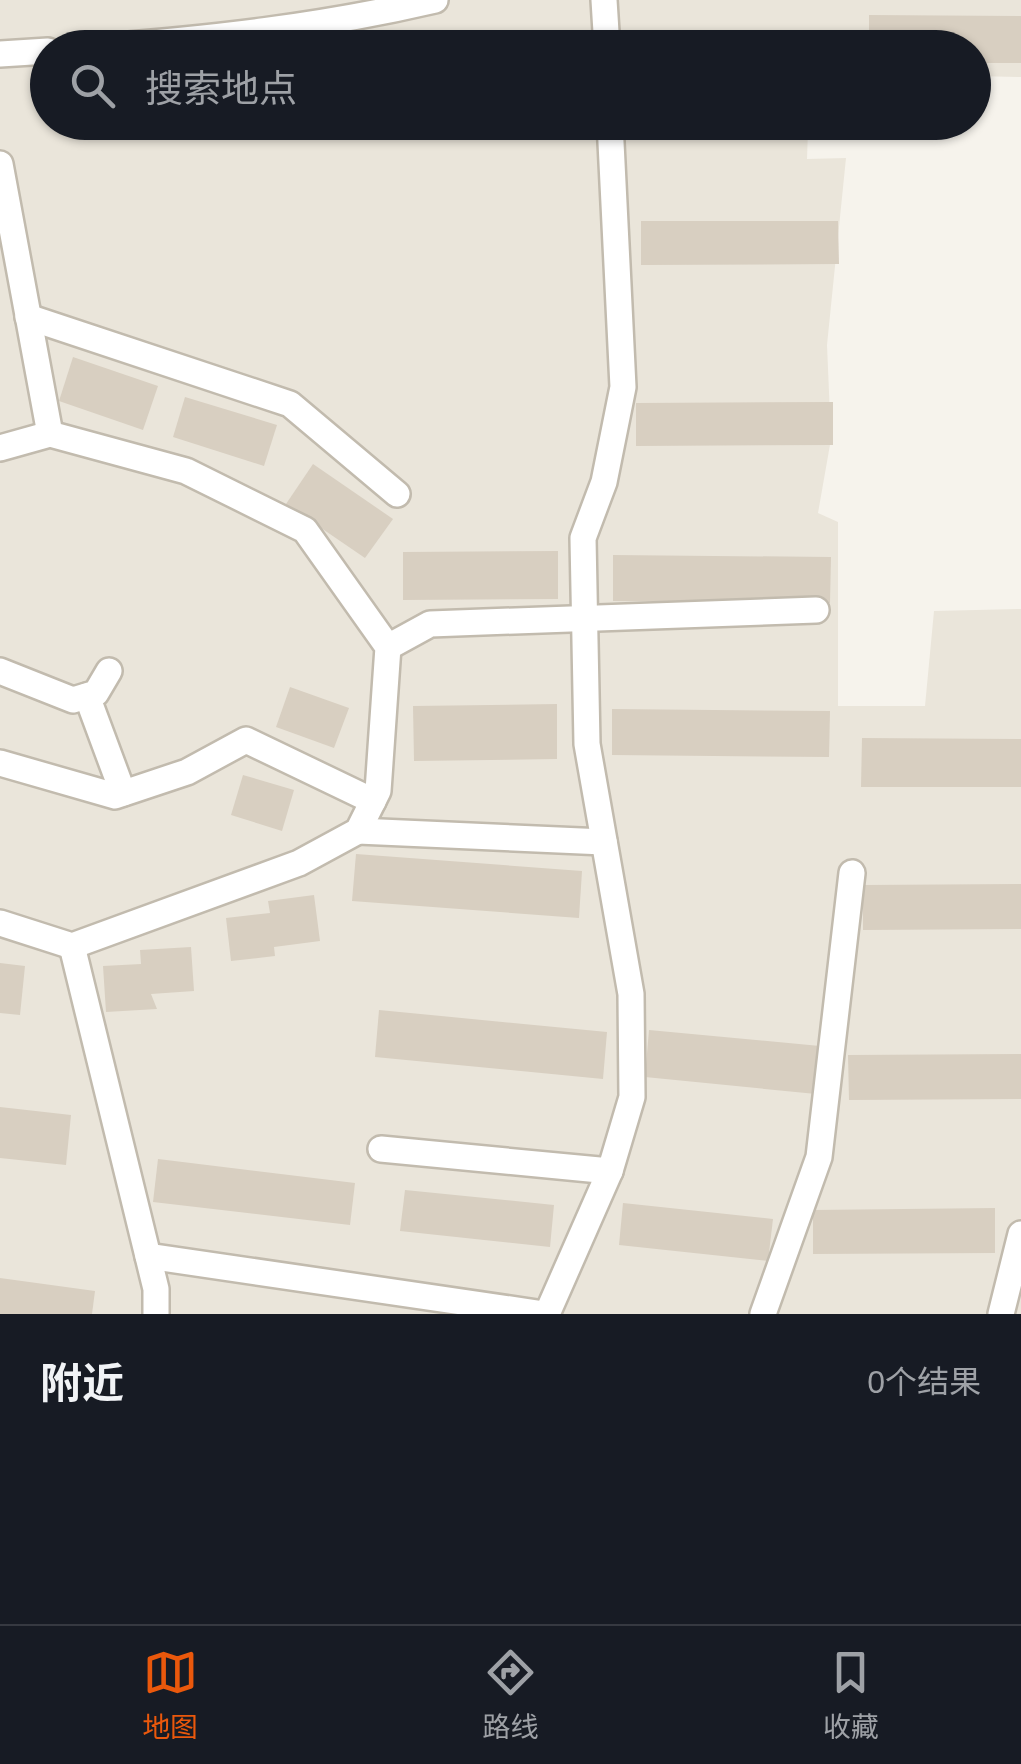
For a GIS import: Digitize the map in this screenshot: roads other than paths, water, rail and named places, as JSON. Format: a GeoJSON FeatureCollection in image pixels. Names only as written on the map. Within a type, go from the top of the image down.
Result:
{"type":"FeatureCollection","features":[{"type":"Feature","properties":{"kind":"street"},"geometry":{"type":"LineString","coordinates":[[277,30],[333,23],[435,0]]}},
{"type":"Feature","properties":{"kind":"street"},"geometry":{"type":"LineString","coordinates":[[604,0],[606,30]]}},
{"type":"Feature","properties":{"kind":"street"},"geometry":{"type":"LineString","coordinates":[[0,54],[30,52]]}},
{"type":"Feature","properties":{"kind":"street"},"geometry":{"type":"LineString","coordinates":[[148,1256],[546,1314],[610,1172],[632,1097],[630,994],[587,744],[583,538],[604,482],[623,388],[611,140]]}},
{"type":"Feature","properties":{"kind":"street"},"geometry":{"type":"LineString","coordinates":[[0,164],[6,227],[50,434]]}},
{"type":"Feature","properties":{"kind":"street"},"geometry":{"type":"LineString","coordinates":[[28,317],[290,404],[398,494]]}},
{"type":"Feature","properties":{"kind":"street"},"geometry":{"type":"LineString","coordinates":[[0,448],[50,434],[186,471],[305,530],[388,647],[378,791],[358,830]]}},
{"type":"Feature","properties":{"kind":"street"},"geometry":{"type":"LineString","coordinates":[[388,647],[430,624],[816,610]]}},
{"type":"Feature","properties":{"kind":"street"},"geometry":{"type":"LineString","coordinates":[[0,672],[73,700],[96,693],[109,671]]}},
{"type":"Feature","properties":{"kind":"street"},"geometry":{"type":"LineString","coordinates":[[87,696],[123,794]]}},
{"type":"Feature","properties":{"kind":"street"},"geometry":{"type":"LineString","coordinates":[[0,763],[115,796],[187,772],[246,740],[373,800]]}},
{"type":"Feature","properties":{"kind":"street"},"geometry":{"type":"LineString","coordinates":[[0,922],[72,946],[299,863],[358,830],[604,842]]}},
{"type":"Feature","properties":{"kind":"street"},"geometry":{"type":"LineString","coordinates":[[764,1314],[819,1157],[852,873]]}},
{"type":"Feature","properties":{"kind":"street"},"geometry":{"type":"LineString","coordinates":[[72,946],[156,1290],[156,1314]]}},
{"type":"Feature","properties":{"kind":"street"},"geometry":{"type":"LineString","coordinates":[[382,1149],[610,1172]]}},
{"type":"Feature","properties":{"kind":"street"},"geometry":{"type":"LineString","coordinates":[[1001,1314],[1021,1234]]}}]}
